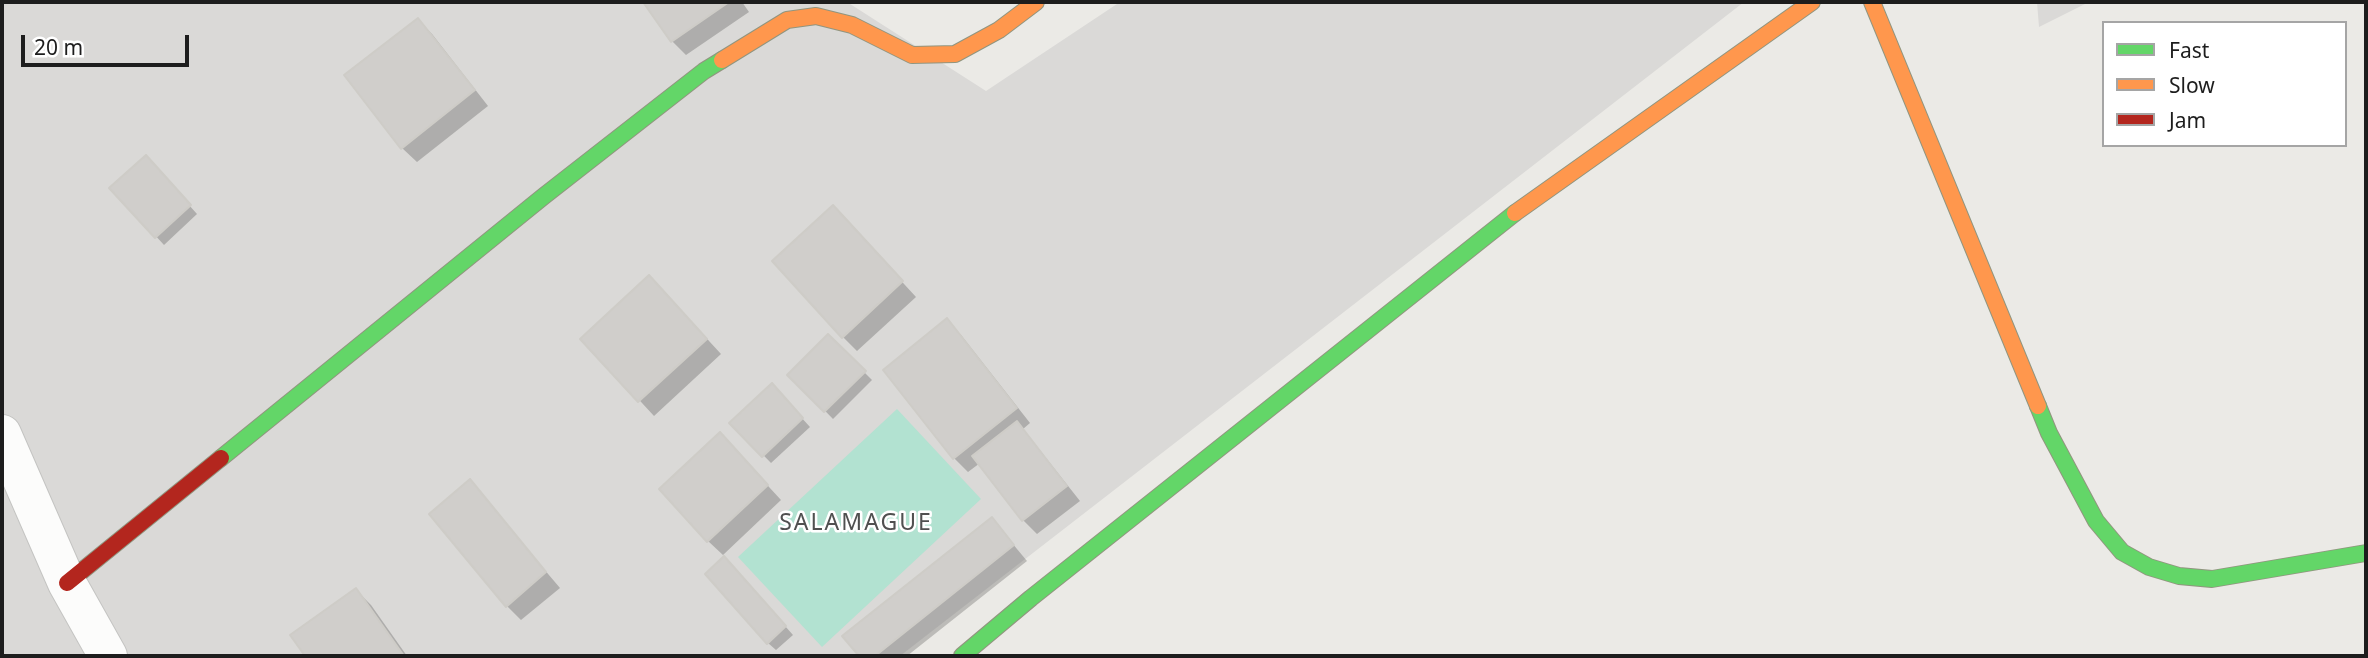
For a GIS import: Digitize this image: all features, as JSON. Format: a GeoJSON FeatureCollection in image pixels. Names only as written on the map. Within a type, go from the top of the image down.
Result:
{"type":"FeatureCollection","features":[{"type":"Feature","properties":{"kind":"street"},"geometry":{"type":"LineString","coordinates":[[67,583],[555,187],[705,71],[787,20],[817,16],[852,25],[912,55],[955,54],[999,30],[1036,2]]}},
{"type":"Feature","properties":{"kind":"street"},"geometry":{"type":"LineString","coordinates":[[962,656],[1518,210],[1812,2]]}},
{"type":"Feature","properties":{"kind":"street"},"geometry":{"type":"LineString","coordinates":[[1872,2],[2049,433],[2096,521],[2122,552],[2149,567],[2179,576],[2212,579],[2366,553]]}},
{"type":"Feature","properties":{"kind":"street"},"geometry":{"type":"LineString","coordinates":[[2,434],[67,583],[108,656]]}},
{"type":"Feature","properties":{"kind":"shaded area"},"geometry":{"type":"Polygon","coordinates":[[[2,2],[847,2],[986,91],[1120,2],[1744,2],[900,656],[2,656],[2,2]]]}},
{"type":"Feature","properties":{"kind":"shaded area"},"geometry":{"type":"Polygon","coordinates":[[[2037,2],[2089,2],[2039,27],[2037,2]]]}},
{"type":"Feature","properties":{"kind":"green space"},"geometry":{"type":"Polygon","coordinates":[[[897,409],[981,499],[822,647],[738,557],[897,409]]]}},
{"type":"Feature","properties":{"kind":"building"},"geometry":{"type":"Polygon","coordinates":[[[643,2],[729,2],[671,42],[643,2]]]}},
{"type":"Feature","properties":{"kind":"building"},"geometry":{"type":"Polygon","coordinates":[[[418,18],[475,90],[401,149],[344,75],[418,18]]]}},
{"type":"Feature","properties":{"kind":"building"},"geometry":{"type":"Polygon","coordinates":[[[146,155],[191,205],[155,238],[109,188],[146,155]]]}},
{"type":"Feature","properties":{"kind":"building"},"geometry":{"type":"Polygon","coordinates":[[[833,205],[903,281],[842,338],[772,261],[833,205]]]}},
{"type":"Feature","properties":{"kind":"building"},"geometry":{"type":"Polygon","coordinates":[[[649,275],[707,339],[638,402],[580,339],[649,275]]]}},
{"type":"Feature","properties":{"kind":"building"},"geometry":{"type":"Polygon","coordinates":[[[947,318],[1017,408],[953,459],[883,370],[947,318]]]}},
{"type":"Feature","properties":{"kind":"building"},"geometry":{"type":"Polygon","coordinates":[[[828,334],[866,371],[824,412],[787,375],[828,334]]]}},
{"type":"Feature","properties":{"kind":"building"},"geometry":{"type":"Polygon","coordinates":[[[772,383],[803,418],[762,457],[729,423],[772,383]]]}},
{"type":"Feature","properties":{"kind":"building"},"geometry":{"type":"Polygon","coordinates":[[[1017,421],[1067,486],[1022,521],[972,456],[1017,421]]]}},
{"type":"Feature","properties":{"kind":"building"},"geometry":{"type":"Polygon","coordinates":[[[720,432],[768,485],[707,542],[659,489],[720,432]]]}},
{"type":"Feature","properties":{"kind":"building"},"geometry":{"type":"Polygon","coordinates":[[[470,479],[546,572],[506,607],[429,514],[470,479]]]}},
{"type":"Feature","properties":{"kind":"building"},"geometry":{"type":"Polygon","coordinates":[[[992,517],[1014,545],[875,656],[859,656],[842,636],[992,517]]]}},
{"type":"Feature","properties":{"kind":"building"},"geometry":{"type":"Polygon","coordinates":[[[724,556],[786,626],[767,644],[705,574],[724,556]]]}},
{"type":"Feature","properties":{"kind":"building"},"geometry":{"type":"Polygon","coordinates":[[[356,588],[404,656],[305,656],[290,635],[356,588]]]}},
{"type":"Feature","properties":{"kind":"traffic: fast"},"geometry":{"type":"LineString","coordinates":[[221,458],[544,196],[704,71],[722,60]]}},
{"type":"Feature","properties":{"kind":"traffic: fast"},"geometry":{"type":"LineString","coordinates":[[962,656],[1031,598],[1515,213]]}},
{"type":"Feature","properties":{"kind":"traffic: fast"},"geometry":{"type":"LineString","coordinates":[[2038,406],[2049,433],[2096,521],[2122,552],[2149,567],[2179,576],[2212,579],[2366,553]]}},
{"type":"Feature","properties":{"kind":"traffic: slow"},"geometry":{"type":"LineString","coordinates":[[722,60],[787,20],[816,16],[852,25],[912,55],[955,54],[999,30],[1036,2]]}},
{"type":"Feature","properties":{"kind":"traffic: slow"},"geometry":{"type":"LineString","coordinates":[[1515,213],[1812,2]]}},
{"type":"Feature","properties":{"kind":"traffic: slow"},"geometry":{"type":"LineString","coordinates":[[1872,2],[2038,406]]}},
{"type":"Feature","properties":{"kind":"traffic: jam"},"geometry":{"type":"LineString","coordinates":[[67,583],[221,458]]}},
{"type":"Feature","properties":{"kind":"district","name":"SALAMAGUE"},"geometry":{"type":"Point","coordinates":[856,523]}}]}
